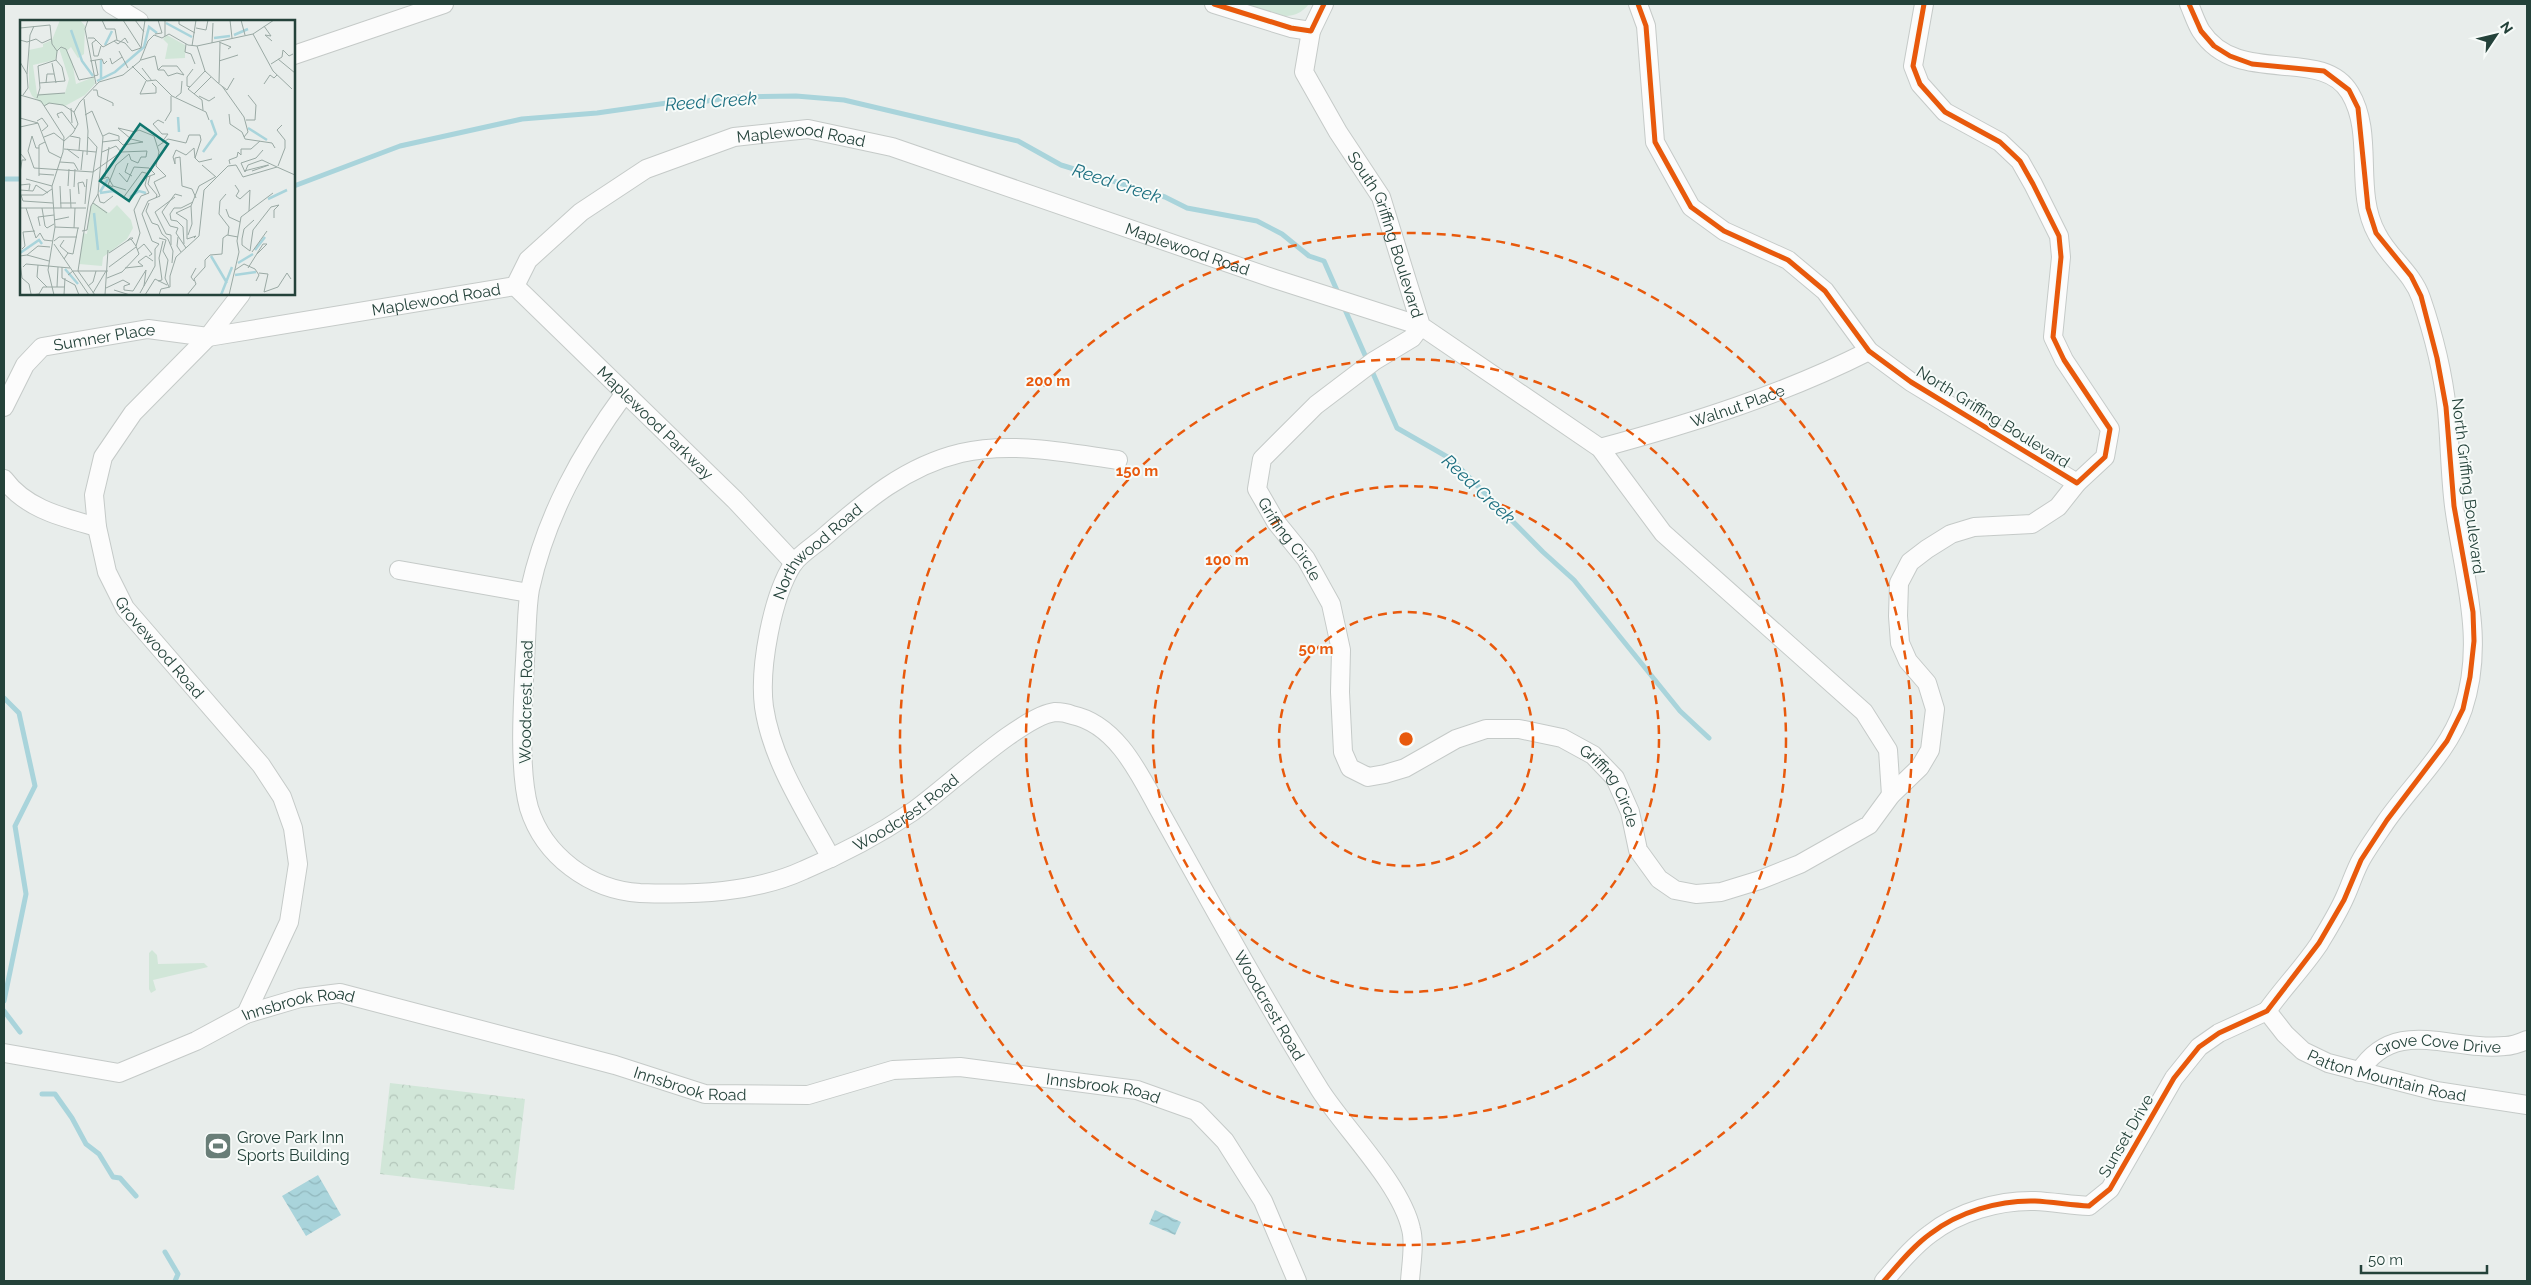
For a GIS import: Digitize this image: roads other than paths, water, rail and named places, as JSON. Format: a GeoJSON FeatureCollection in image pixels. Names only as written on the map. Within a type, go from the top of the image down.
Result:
{"type":"FeatureCollection","features":[{"type":"Feature","properties":{"kind":"street"},"geometry":{"type":"LineString","coordinates":[[111,4],[137,20]]}},
{"type":"Feature","properties":{"kind":"street"},"geometry":{"type":"LineString","coordinates":[[295,55],[444,4]]}},
{"type":"Feature","properties":{"kind":"street"},"geometry":{"type":"LineString","coordinates":[[1214,4],[1291,28],[1311,31]]}},
{"type":"Feature","properties":{"kind":"street","name":"South Griffing Boulevard"},"geometry":{"type":"LineString","coordinates":[[1324,4],[1311,31],[1304,72],[1338,132],[1381,197],[1421,326],[1600,448]]}},
{"type":"Feature","properties":{"kind":"street","name":"North Griffing Boulevard"},"geometry":{"type":"LineString","coordinates":[[1638,4],[1646,26],[1655,142],[1691,207],[1724,231],[1788,260],[1825,291],[1869,351],[1911,382],[2078,484]]}},
{"type":"Feature","properties":{"kind":"street","name":"North Griffing Boulevard"},"geometry":{"type":"LineString","coordinates":[[1891,795],[1920,767],[1930,750],[1935,710],[1927,683],[1908,661],[1900,643],[1898,616],[1899,583],[1910,562],[1926,548],[1951,534],[1974,527],[2032,524],[2058,507],[2105,457],[2110,429],[2064,360],[2053,337],[2061,257],[2059,236],[2020,161],[2000,142],[1945,112],[1920,84],[1913,66],[1924,4]]}},
{"type":"Feature","properties":{"kind":"street","name":"North Griffing Boulevard"},"geometry":{"type":"LineString","coordinates":[[2189,4],[2201,31],[2214,46],[2230,56],[2252,64],[2324,71],[2349,90],[2358,108],[2362,130],[2364,176],[2376,233],[2411,276],[2420,296],[2437,358],[2446,406],[2454,506],[2472,612],[2474,641],[2470,677],[2463,710],[2447,742],[2387,820],[2361,860],[2344,900],[2319,943],[2267,1011]]}},
{"type":"Feature","properties":{"kind":"street","name":"Maplewood Road"},"geometry":{"type":"LineString","coordinates":[[208,337],[515,286],[528,260],[580,212],[646,169],[734,137],[808,129],[892,147],[1275,279],[1421,326]]}},
{"type":"Feature","properties":{"kind":"street","name":"Maplewood Parkway"},"geometry":{"type":"LineString","coordinates":[[515,286],[735,500],[794,563]]}},
{"type":"Feature","properties":{"kind":"street","name":"Grovewood Road"},"geometry":{"type":"LineString","coordinates":[[240,295],[208,337],[133,413],[103,457],[94,495],[97,527],[107,572],[125,608],[261,765],[282,797],[292,828],[298,864],[288,922],[246,1014]]}},
{"type":"Feature","properties":{"kind":"street","name":"Griffing Circle"},"geometry":{"type":"LineString","coordinates":[[1421,326],[1412,338],[1374,361],[1316,405],[1262,459],[1257,489],[1276,522],[1306,559],[1331,604],[1341,650],[1340,692],[1343,752],[1350,768],[1368,777],[1398,770],[1437,752],[1456,739],[1486,729],[1519,730],[1562,738],[1593,755],[1616,778],[1630,812],[1638,850],[1659,879],[1676,890],[1696,894],[1720,892],[1760,880],[1800,864],[1869,825],[1891,795]]}},
{"type":"Feature","properties":{"kind":"street","name":"Sumner Place"},"geometry":{"type":"LineString","coordinates":[[4,407],[25,365],[42,347],[148,329],[208,337]]}},
{"type":"Feature","properties":{"kind":"street","name":"Walnut Place"},"geometry":{"type":"LineString","coordinates":[[1600,448],[1661,431],[1756,400],[1833,369],[1869,351]]}},
{"type":"Feature","properties":{"kind":"street","name":"Woodcrest Road"},"geometry":{"type":"LineString","coordinates":[[625,393],[597,431],[572,474],[546,532],[529,593],[523,693],[524,763],[528,804],[537,827],[549,846],[572,869],[596,884],[632,892],[674,894],[720,891],[763,883],[800,873],[872,838],[916,810],[1026,724],[1054,712],[1077,715],[1105,731],[1133,762],[1223,924],[1323,1094],[1373,1160],[1399,1200],[1412,1230],[1410,1281]]}},
{"type":"Feature","properties":{"kind":"street"},"geometry":{"type":"LineString","coordinates":[[1600,448],[1663,533],[1864,712],[1888,750],[1891,795]]}},
{"type":"Feature","properties":{"kind":"street","name":"Northwood Road"},"geometry":{"type":"LineString","coordinates":[[831,858],[796,794],[771,740],[764,706],[764,668],[770,628],[781,593],[794,563],[867,498],[929,463],[961,453],[993,449],[1031,449],[1118,460]]}},
{"type":"Feature","properties":{"kind":"street"},"geometry":{"type":"LineString","coordinates":[[4,478],[15,494],[51,514],[97,527]]}},
{"type":"Feature","properties":{"kind":"street"},"geometry":{"type":"LineString","coordinates":[[399,570],[529,593]]}},
{"type":"Feature","properties":{"kind":"street","name":"Innsbrook Road"},"geometry":{"type":"LineString","coordinates":[[4,1053],[119,1073],[196,1041],[246,1014],[300,998],[340,993],[615,1065],[705,1094],[808,1096],[893,1070],[960,1067],[1137,1090],[1196,1111],[1225,1141],[1263,1201],[1297,1281]]}},
{"type":"Feature","properties":{"kind":"street","name":"Patton Mountain Road"},"geometry":{"type":"LineString","coordinates":[[2267,1011],[2285,1034],[2304,1051],[2328,1063],[2436,1091],[2527,1105]]}},
{"type":"Feature","properties":{"kind":"street","name":"Sunset Drive"},"geometry":{"type":"LineString","coordinates":[[1884,1281],[1930,1233],[1968,1213],[2006,1203],[2035,1201],[2089,1206],[2110,1189],[2174,1078],[2199,1047],[2219,1033],[2267,1011]]}},
{"type":"Feature","properties":{"kind":"street","name":"Grove Cove Drive"},"geometry":{"type":"LineString","coordinates":[[2359,1072],[2372,1054],[2401,1040],[2496,1047],[2527,1040]]}},
{"type":"Feature","properties":{"kind":"water"},"geometry":{"type":"Polygon","coordinates":[[[318,1175],[341,1215],[306,1236],[282,1196],[318,1175]]]}},
{"type":"Feature","properties":{"kind":"water"},"geometry":{"type":"Polygon","coordinates":[[[1155,1210],[1181,1222],[1175,1235],[1149,1224],[1155,1210]]]}},
{"type":"Feature","properties":{"kind":"waterway","name":"Reed Creek"},"geometry":{"type":"LineString","coordinates":[[295,186],[400,146],[522,119],[597,113],[674,102],[700,102],[735,97],[796,96],[844,100],[1018,141],[1061,165],[1165,197],[1187,208],[1257,221],[1282,234],[1309,256],[1324,261],[1339,295]]}},
{"type":"Feature","properties":{"kind":"waterway","name":"Reed Creek"},"geometry":{"type":"LineString","coordinates":[[4,179],[20,179]]}},
{"type":"Feature","properties":{"kind":"waterway","name":"Reed Creek"},"geometry":{"type":"LineString","coordinates":[[1343,305],[1397,428],[1451,459],[1543,552],[1574,580],[1680,711],[1709,738]]}},
{"type":"Feature","properties":{"kind":"waterway"},"geometry":{"type":"LineString","coordinates":[[4,698],[19,713],[35,786],[15,826],[26,894],[4,1001]]}},
{"type":"Feature","properties":{"kind":"waterway"},"geometry":{"type":"LineString","coordinates":[[4,1011],[20,1032]]}},
{"type":"Feature","properties":{"kind":"waterway"},"geometry":{"type":"LineString","coordinates":[[42,1094],[55,1094],[72,1118],[86,1144],[99,1154],[113,1177],[120,1178],[136,1196]]}},
{"type":"Feature","properties":{"kind":"waterway"},"geometry":{"type":"LineString","coordinates":[[165,1252],[178,1274],[175,1281]]}},
{"type":"Feature","properties":{"kind":"place","name":"Grove Park Inn Sports Building"},"geometry":{"type":"Point","coordinates":[218,1146]}}]}
